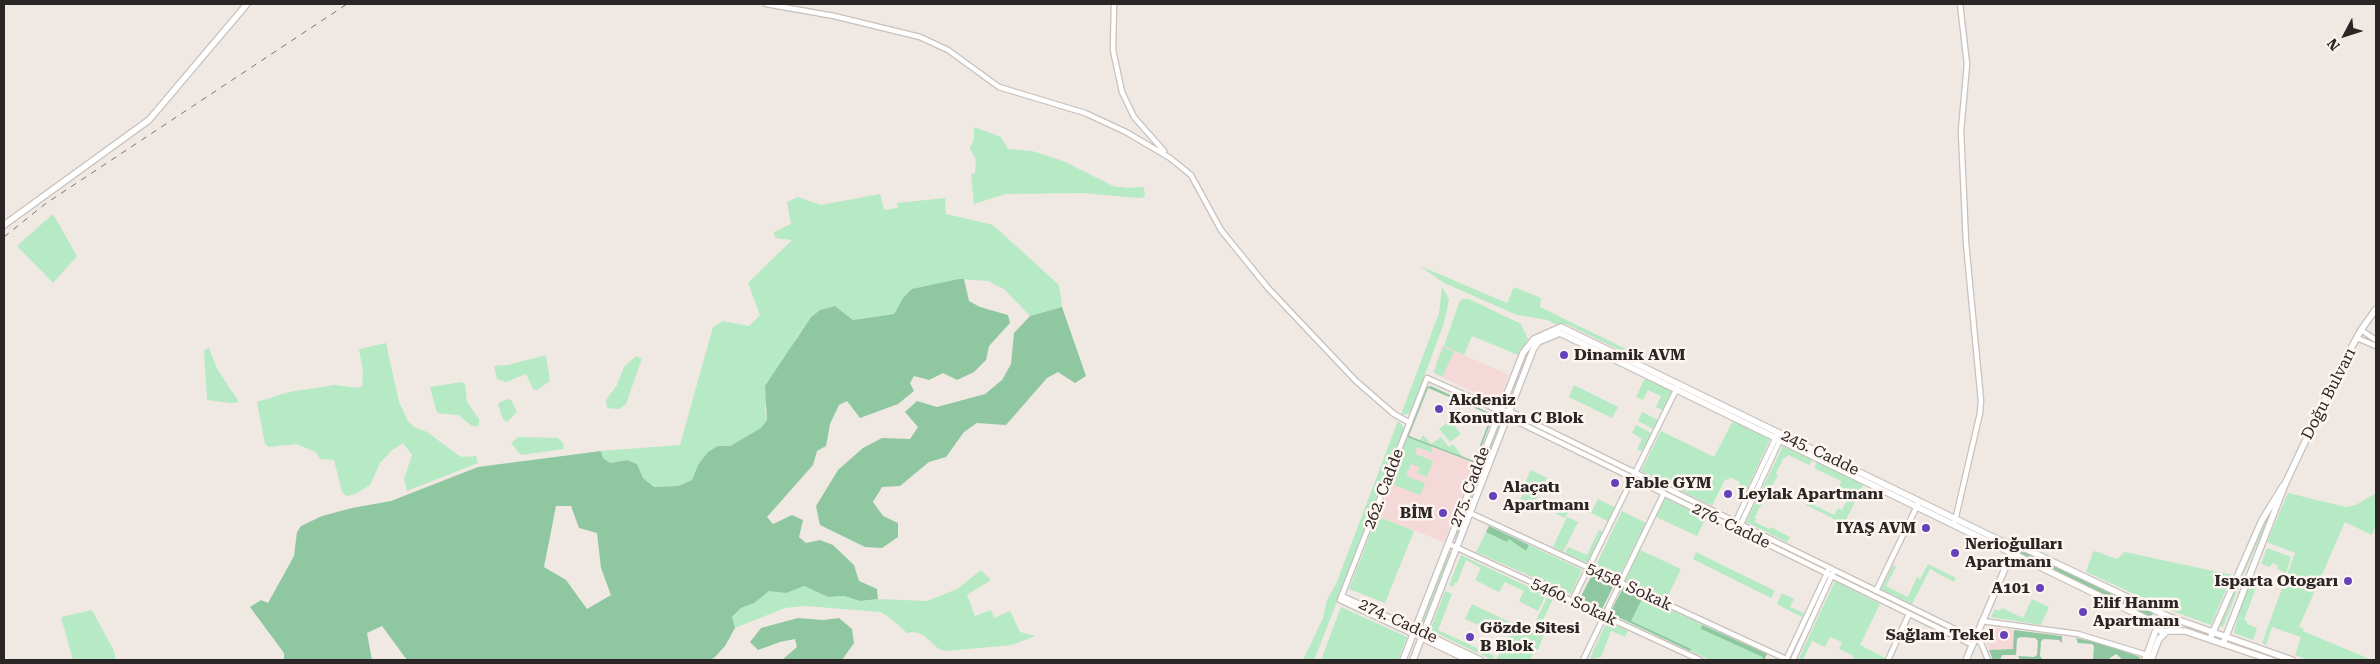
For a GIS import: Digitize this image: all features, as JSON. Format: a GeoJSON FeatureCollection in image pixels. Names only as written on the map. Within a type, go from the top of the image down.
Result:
{"type":"FeatureCollection","features":[{"type":"Feature","properties":{"kind":"street"},"geometry":{"type":"LineString","coordinates":[[4,225],[149,120],[247,4]]}},
{"type":"Feature","properties":{"kind":"street"},"geometry":{"type":"LineString","coordinates":[[766,4],[875,24],[920,37],[948,50],[999,87],[1085,113],[1126,132],[1170,158],[1189,172],[1221,230],[1259,277],[1356,382],[1394,414],[1410,423]]}},
{"type":"Feature","properties":{"kind":"street"},"geometry":{"type":"LineString","coordinates":[[1114,4],[1113,50],[1122,92],[1139,124],[1170,158]]}},
{"type":"Feature","properties":{"kind":"street"},"geometry":{"type":"LineString","coordinates":[[1954,522],[1981,401],[1966,243],[1961,131],[1967,64],[1960,4]]}},
{"type":"Feature","properties":{"kind":"street","name":"Doğu Bulvarı"},"geometry":{"type":"LineString","coordinates":[[2224,640],[2286,482],[2331,386],[2357,338],[2376,309]]}},
{"type":"Feature","properties":{"kind":"street","name":"245. Cadde"},"geometry":{"type":"LineString","coordinates":[[1533,344],[1565,328],[1678,387],[1954,522],[2011,554],[2149,620],[2157,627],[2168,632],[2182,630],[2210,639],[2224,640],[2292,660]]}},
{"type":"Feature","properties":{"kind":"street"},"geometry":{"type":"LineString","coordinates":[[2362,330],[2376,340]]}},
{"type":"Feature","properties":{"kind":"street"},"geometry":{"type":"LineString","coordinates":[[2357,338],[2376,346]]}},
{"type":"Feature","properties":{"kind":"street","name":"275. Cadde"},"geometry":{"type":"LineString","coordinates":[[1403,660],[1523,353],[1533,344]]}},
{"type":"Feature","properties":{"kind":"street","name":"275. Cadde"},"geometry":{"type":"LineString","coordinates":[[1413,660],[1533,344]]}},
{"type":"Feature","properties":{"kind":"street","name":"262. Cadde"},"geometry":{"type":"LineString","coordinates":[[1341,598],[1427,378]]}},
{"type":"Feature","properties":{"kind":"street","name":"276. Cadde"},"geometry":{"type":"LineString","coordinates":[[1427,378],[1636,473],[1736,521],[1876,590],[1974,642]]}},
{"type":"Feature","properties":{"kind":"street"},"geometry":{"type":"LineString","coordinates":[[1572,601],[1590,569],[1678,387]]}},
{"type":"Feature","properties":{"kind":"street","name":"276. Cadde"},"geometry":{"type":"LineString","coordinates":[[1508,414],[1909,614],[1974,642]]}},
{"type":"Feature","properties":{"kind":"street"},"geometry":{"type":"LineString","coordinates":[[1733,526],[1780,436]]}},
{"type":"Feature","properties":{"kind":"street"},"geometry":{"type":"LineString","coordinates":[[1739,529],[1780,436]]}},
{"type":"Feature","properties":{"kind":"street","name":"Doğu Bulvarı"},"geometry":{"type":"LineString","coordinates":[[2210,639],[2262,520],[2286,482]]}},
{"type":"Feature","properties":{"kind":"street"},"geometry":{"type":"LineString","coordinates":[[1583,660],[1664,492]]}},
{"type":"Feature","properties":{"kind":"street"},"geometry":{"type":"LineString","coordinates":[[1876,590],[1918,504]]}},
{"type":"Feature","properties":{"kind":"street","name":"5458. Sokak"},"geometry":{"type":"LineString","coordinates":[[1470,514],[1787,660]]}},
{"type":"Feature","properties":{"kind":"street","name":"245. Cadde"},"geometry":{"type":"LineString","coordinates":[[1954,522],[2015,545],[2168,616],[2212,633],[2271,660]]}},
{"type":"Feature","properties":{"kind":"street","name":"5460. Sokak"},"geometry":{"type":"LineString","coordinates":[[1448,544],[1700,660]]}},
{"type":"Feature","properties":{"kind":"street"},"geometry":{"type":"LineString","coordinates":[[1966,660],[2015,545]]}},
{"type":"Feature","properties":{"kind":"street"},"geometry":{"type":"LineString","coordinates":[[1787,660],[1829,567]]}},
{"type":"Feature","properties":{"kind":"street"},"geometry":{"type":"LineString","coordinates":[[1793,660],[1835,570]]}},
{"type":"Feature","properties":{"kind":"street","name":"274. Cadde"},"geometry":{"type":"LineString","coordinates":[[1341,598],[1414,631],[1468,660]]}},
{"type":"Feature","properties":{"kind":"street"},"geometry":{"type":"LineString","coordinates":[[1888,660],[1909,614]]}},
{"type":"Feature","properties":{"kind":"street"},"geometry":{"type":"LineString","coordinates":[[2168,616],[2173,624],[2168,632],[2159,639],[2147,658],[2159,618],[2168,616]]}},
{"type":"Feature","properties":{"kind":"street"},"geometry":{"type":"LineString","coordinates":[[1982,621],[2085,635],[2147,658]]}},
{"type":"Feature","properties":{"kind":"street","name":"274. Cadde"},"geometry":{"type":"LineString","coordinates":[[1422,635],[1480,660]]}},
{"type":"Feature","properties":{"kind":"street"},"geometry":{"type":"LineString","coordinates":[[1974,642],[1981,643],[1988,660]]}},
{"type":"Feature","properties":{"kind":"shaded area"},"geometry":{"type":"Polygon","coordinates":[[[1442,345],[1509,375],[1498,403],[1433,372],[1442,345]]]}},
{"type":"Feature","properties":{"kind":"shaded area"},"geometry":{"type":"Polygon","coordinates":[[[1407,437],[1475,463],[1444,542],[1377,516],[1407,437]]]}},
{"type":"Feature","properties":{"kind":"shaded area"},"geometry":{"type":"Polygon","coordinates":[[[1988,627],[2014,630],[2013,649],[1989,650],[1984,636],[1988,627]]]}},
{"type":"Feature","properties":{"kind":"green space"},"geometry":{"type":"Polygon","coordinates":[[[974,127],[1001,137],[1008,149],[1032,151],[1063,161],[1113,186],[1127,188],[1144,187],[1145,197],[1083,193],[1005,194],[974,204],[971,174],[975,173],[976,160],[970,148],[974,140],[974,127]]]}},
{"type":"Feature","properties":{"kind":"green space"},"geometry":{"type":"Polygon","coordinates":[[[880,194],[884,210],[898,208],[897,203],[945,198],[946,214],[993,225],[1059,285],[1062,307],[1030,316],[1004,289],[988,281],[959,279],[903,298],[894,314],[853,320],[835,306],[820,310],[811,317],[796,338],[765,408],[767,420],[761,428],[730,446],[718,446],[698,465],[692,480],[678,486],[654,487],[643,478],[637,464],[627,460],[610,463],[603,458],[601,451],[680,445],[713,327],[723,321],[749,326],[760,315],[748,283],[792,240],[775,238],[774,232],[791,224],[787,202],[798,197],[821,205],[880,194]]]}},
{"type":"Feature","properties":{"kind":"green space"},"geometry":{"type":"Polygon","coordinates":[[[53,214],[77,256],[53,283],[17,246],[53,214]]]}},
{"type":"Feature","properties":{"kind":"green space"},"geometry":{"type":"Polygon","coordinates":[[[1420,266],[1507,303],[1514,287],[1541,298],[1540,307],[1630,351],[1628,354],[1566,324],[1555,324],[1547,320],[1517,315],[1444,283],[1420,266]]]}},
{"type":"Feature","properties":{"kind":"green space"},"geometry":{"type":"Polygon","coordinates":[[[964,279],[969,301],[980,307],[1008,315],[1010,323],[989,346],[986,360],[974,372],[957,380],[943,373],[929,380],[914,376],[910,383],[914,391],[898,404],[860,418],[847,401],[839,405],[830,424],[826,446],[817,451],[813,465],[767,517],[773,524],[792,515],[803,520],[799,537],[806,543],[820,540],[833,545],[854,565],[859,581],[877,589],[878,599],[860,601],[844,596],[828,597],[804,586],[786,593],[769,591],[754,603],[741,608],[732,617],[735,628],[725,646],[714,658],[708,660],[407,660],[382,626],[367,633],[372,660],[284,660],[284,653],[250,607],[261,600],[268,603],[294,556],[297,532],[301,526],[322,516],[391,501],[478,467],[601,451],[603,458],[610,463],[627,460],[637,464],[643,478],[654,487],[678,486],[692,480],[698,465],[708,452],[718,446],[730,446],[761,428],[767,420],[765,386],[811,317],[820,310],[835,306],[853,320],[894,314],[903,298],[912,289],[964,279]],[[556,506],[544,567],[566,580],[587,609],[611,595],[601,568],[597,533],[579,528],[571,506],[556,506]]]}},
{"type":"Feature","properties":{"kind":"green space"},"geometry":{"type":"Polygon","coordinates":[[[1442,287],[1449,299],[1444,323],[1412,409],[1408,414],[1401,415],[1439,313],[1442,287]]]}},
{"type":"Feature","properties":{"kind":"green space"},"geometry":{"type":"Polygon","coordinates":[[[1462,299],[1469,299],[1521,324],[1528,339],[1518,355],[1472,336],[1464,355],[1444,346],[1462,299]]]}},
{"type":"Feature","properties":{"kind":"green space"},"geometry":{"type":"Polygon","coordinates":[[[1062,307],[1086,376],[1075,383],[1058,372],[1047,378],[1006,425],[977,423],[964,432],[946,457],[929,462],[900,486],[882,487],[873,502],[883,516],[898,523],[898,537],[882,548],[865,547],[820,525],[816,506],[838,470],[863,448],[882,438],[910,439],[918,427],[905,412],[917,401],[937,407],[985,394],[1002,380],[1011,364],[1014,333],[1030,316],[1062,307]]]}},
{"type":"Feature","properties":{"kind":"green space"},"geometry":{"type":"Polygon","coordinates":[[[386,343],[399,402],[408,421],[414,427],[427,432],[458,455],[463,457],[476,456],[478,463],[407,491],[404,479],[412,455],[403,443],[391,451],[380,463],[370,485],[355,494],[346,496],[342,492],[334,460],[320,459],[316,452],[296,444],[269,447],[265,444],[257,402],[289,392],[335,385],[359,388],[362,386],[363,372],[359,349],[386,343]]]}},
{"type":"Feature","properties":{"kind":"green space"},"geometry":{"type":"Polygon","coordinates":[[[1443,347],[1454,352],[1442,377],[1434,372],[1443,347]]]}},
{"type":"Feature","properties":{"kind":"green space"},"geometry":{"type":"Polygon","coordinates":[[[209,348],[217,369],[239,402],[207,400],[204,350],[209,348]]]}},
{"type":"Feature","properties":{"kind":"green space"},"geometry":{"type":"Polygon","coordinates":[[[546,355],[550,381],[537,390],[533,389],[526,374],[506,382],[497,379],[494,366],[508,365],[546,355]]]}},
{"type":"Feature","properties":{"kind":"green space"},"geometry":{"type":"Polygon","coordinates":[[[636,356],[641,358],[641,361],[626,404],[619,409],[607,408],[606,400],[617,385],[624,367],[636,356]]]}},
{"type":"Feature","properties":{"kind":"green space"},"geometry":{"type":"Polygon","coordinates":[[[1645,378],[1672,391],[1662,410],[1656,407],[1661,396],[1648,390],[1643,400],[1636,397],[1645,378]]]}},
{"type":"Feature","properties":{"kind":"green space"},"geometry":{"type":"Polygon","coordinates":[[[462,382],[465,384],[467,402],[479,419],[479,426],[472,426],[458,415],[438,413],[436,410],[430,387],[462,382]]]}},
{"type":"Feature","properties":{"kind":"green space"},"geometry":{"type":"Polygon","coordinates":[[[1574,385],[1618,407],[1612,418],[1569,397],[1574,385]]]}},
{"type":"Feature","properties":{"kind":"green space"},"geometry":{"type":"Polygon","coordinates":[[[1431,386],[1459,399],[1459,401],[1428,388],[1409,436],[1474,461],[1490,419],[1488,414],[1462,402],[1463,400],[1489,413],[1492,419],[1475,463],[1407,437],[1427,387],[1431,386]]]}},
{"type":"Feature","properties":{"kind":"green space"},"geometry":{"type":"Polygon","coordinates":[[[508,399],[512,401],[517,412],[507,422],[503,419],[498,405],[500,402],[508,399]]]}},
{"type":"Feature","properties":{"kind":"green space"},"geometry":{"type":"Polygon","coordinates":[[[1642,412],[1658,420],[1653,429],[1638,421],[1642,412]]]}},
{"type":"Feature","properties":{"kind":"green space"},"geometry":{"type":"Polygon","coordinates":[[[1450,420],[1461,434],[1450,442],[1439,429],[1450,420]]]}},
{"type":"Feature","properties":{"kind":"green space"},"geometry":{"type":"Polygon","coordinates":[[[1398,421],[1403,426],[1404,432],[1314,660],[1303,660],[1323,618],[1327,600],[1336,584],[1398,421]]]}},
{"type":"Feature","properties":{"kind":"green space"},"geometry":{"type":"Polygon","coordinates":[[[1733,421],[1770,439],[1747,489],[1739,486],[1740,482],[1730,477],[1728,480],[1725,479],[1712,506],[1641,471],[1661,431],[1714,457],[1733,421]]]}},
{"type":"Feature","properties":{"kind":"green space"},"geometry":{"type":"Polygon","coordinates":[[[1499,423],[1501,424],[1457,539],[1454,538],[1499,423]]]}},
{"type":"Feature","properties":{"kind":"green space"},"geometry":{"type":"Polygon","coordinates":[[[1636,425],[1651,433],[1643,452],[1637,449],[1642,439],[1632,433],[1636,425]]]}},
{"type":"Feature","properties":{"kind":"green space"},"geometry":{"type":"Polygon","coordinates":[[[1423,435],[1431,444],[1441,437],[1449,447],[1453,444],[1463,457],[1420,440],[1423,435]]]}},
{"type":"Feature","properties":{"kind":"green space"},"geometry":{"type":"Polygon","coordinates":[[[518,437],[558,438],[563,443],[564,449],[521,455],[511,443],[518,437]]]}},
{"type":"Feature","properties":{"kind":"green space"},"geometry":{"type":"Polygon","coordinates":[[[1407,437],[1431,446],[1433,453],[1417,447],[1415,454],[1433,461],[1427,477],[1417,473],[1420,467],[1411,464],[1406,476],[1425,483],[1420,495],[1389,483],[1407,437]]]}},
{"type":"Feature","properties":{"kind":"green space"},"geometry":{"type":"Polygon","coordinates":[[[1783,446],[1812,460],[1809,465],[1788,455],[1786,458],[1784,457],[1776,473],[1778,475],[1754,518],[1757,519],[1755,522],[1769,529],[1771,527],[1790,537],[1787,542],[1746,522],[1783,446]]]}},
{"type":"Feature","properties":{"kind":"green space"},"geometry":{"type":"Polygon","coordinates":[[[1817,462],[1863,485],[1844,524],[1806,505],[1808,502],[1834,515],[1838,508],[1842,510],[1849,496],[1839,491],[1841,481],[1814,468],[1817,462]]]}},
{"type":"Feature","properties":{"kind":"green space"},"geometry":{"type":"Polygon","coordinates":[[[1531,470],[1547,478],[1532,508],[1519,502],[1527,486],[1524,485],[1531,470]]]}},
{"type":"Feature","properties":{"kind":"green space"},"geometry":{"type":"Polygon","coordinates":[[[2288,493],[2346,507],[2356,505],[2376,493],[2376,524],[2372,535],[2345,522],[2299,627],[2304,629],[2303,631],[2372,660],[2309,660],[2295,655],[2301,637],[2272,627],[2266,645],[2262,643],[2295,553],[2267,542],[2288,493]]]}},
{"type":"Feature","properties":{"kind":"green space"},"geometry":{"type":"Polygon","coordinates":[[[1665,498],[1706,518],[1697,536],[1656,517],[1665,498]]]}},
{"type":"Feature","properties":{"kind":"green space"},"geometry":{"type":"Polygon","coordinates":[[[1565,499],[1573,503],[1565,518],[1556,514],[1565,499]]]}},
{"type":"Feature","properties":{"kind":"green space"},"geometry":{"type":"Polygon","coordinates":[[[1598,499],[1616,508],[1609,522],[1591,513],[1598,499]]]}},
{"type":"Feature","properties":{"kind":"green space"},"geometry":{"type":"Polygon","coordinates":[[[2272,506],[2274,507],[2245,571],[2223,627],[2220,626],[2272,506]]]}},
{"type":"Feature","properties":{"kind":"green space"},"geometry":{"type":"Polygon","coordinates":[[[1622,511],[1646,523],[1618,578],[1595,567],[1622,511]]]}},
{"type":"Feature","properties":{"kind":"green space"},"geometry":{"type":"Polygon","coordinates":[[[1377,516],[1414,531],[1385,603],[1349,589],[1377,516]]]}},
{"type":"Feature","properties":{"kind":"green space"},"geometry":{"type":"Polygon","coordinates":[[[1567,517],[1578,522],[1563,552],[1553,547],[1567,517]]]}},
{"type":"Feature","properties":{"kind":"green space"},"geometry":{"type":"Polygon","coordinates":[[[1489,526],[1582,570],[1571,594],[1476,552],[1489,526]]]}},
{"type":"Feature","properties":{"kind":"green space"},"geometry":{"type":"Polygon","coordinates":[[[1489,526],[1529,545],[1526,551],[1509,539],[1507,542],[1486,532],[1489,526]]]}},
{"type":"Feature","properties":{"kind":"green space"},"geometry":{"type":"Polygon","coordinates":[[[1599,530],[1604,532],[1588,563],[1565,553],[1568,547],[1587,555],[1599,530]]]}},
{"type":"Feature","properties":{"kind":"green space"},"geometry":{"type":"Polygon","coordinates":[[[2267,548],[2291,557],[2286,573],[2277,569],[2278,565],[2272,563],[2270,567],[2261,564],[2267,548]]]}},
{"type":"Feature","properties":{"kind":"green space"},"geometry":{"type":"Polygon","coordinates":[[[1640,550],[1681,569],[1666,600],[1625,581],[1640,550]]]}},
{"type":"Feature","properties":{"kind":"green space"},"geometry":{"type":"Polygon","coordinates":[[[2022,550],[2153,614],[2150,617],[2020,553],[2022,550]]]}},
{"type":"Feature","properties":{"kind":"green space"},"geometry":{"type":"Polygon","coordinates":[[[2095,551],[2117,559],[2125,552],[2232,575],[2211,625],[2172,611],[2086,572],[2095,551]]]}},
{"type":"Feature","properties":{"kind":"green space"},"geometry":{"type":"Polygon","coordinates":[[[1449,552],[1451,553],[1423,626],[1420,625],[1449,552]]]}},
{"type":"Feature","properties":{"kind":"green space"},"geometry":{"type":"Polygon","coordinates":[[[1696,552],[1775,591],[1771,598],[1693,559],[1696,552]]]}},
{"type":"Feature","properties":{"kind":"green space"},"geometry":{"type":"Polygon","coordinates":[[[1461,555],[1546,595],[1538,611],[1519,601],[1524,591],[1505,582],[1499,592],[1475,580],[1481,568],[1466,560],[1457,583],[1455,582],[1453,587],[1449,585],[1461,555]]]}},
{"type":"Feature","properties":{"kind":"green space"},"geometry":{"type":"Polygon","coordinates":[[[1928,564],[1956,578],[1954,582],[1930,569],[1912,604],[1881,589],[1893,565],[1896,567],[1886,586],[1908,597],[1917,577],[1920,579],[1928,564]]]}},
{"type":"Feature","properties":{"kind":"green space"},"geometry":{"type":"Polygon","coordinates":[[[981,570],[991,580],[967,595],[975,616],[991,610],[994,618],[1010,611],[1020,632],[1036,636],[1011,645],[947,651],[939,649],[923,635],[914,632],[907,633],[889,617],[880,612],[806,606],[785,608],[735,628],[732,618],[741,608],[754,603],[769,590],[786,593],[804,586],[828,597],[844,596],[860,601],[878,599],[927,601],[957,589],[981,570]]]}},
{"type":"Feature","properties":{"kind":"green space"},"geometry":{"type":"Polygon","coordinates":[[[1836,573],[1965,637],[1836,575],[1836,573]]]}},
{"type":"Feature","properties":{"kind":"green space"},"geometry":{"type":"Polygon","coordinates":[[[1592,575],[1614,585],[1602,609],[1580,598],[1592,575]]]}},
{"type":"Feature","properties":{"kind":"green space"},"geometry":{"type":"Polygon","coordinates":[[[2252,576],[2259,579],[2244,620],[2247,621],[2247,624],[2257,628],[2253,640],[2234,633],[2240,608],[2252,576]]]}},
{"type":"Feature","properties":{"kind":"green space"},"geometry":{"type":"Polygon","coordinates":[[[1835,581],[1880,604],[1860,645],[1885,658],[1884,660],[1852,660],[1854,656],[1839,649],[1842,642],[1830,637],[1825,647],[1812,641],[1803,660],[1798,660],[1835,581]]]}},
{"type":"Feature","properties":{"kind":"green space"},"geometry":{"type":"Polygon","coordinates":[[[1623,588],[1767,654],[1764,660],[1710,660],[1610,614],[1623,588]]]}},
{"type":"Feature","properties":{"kind":"green space"},"geometry":{"type":"Polygon","coordinates":[[[1623,588],[1643,597],[1631,621],[1691,649],[1690,651],[1610,613],[1623,588]]]}},
{"type":"Feature","properties":{"kind":"green space"},"geometry":{"type":"Polygon","coordinates":[[[1445,591],[1452,594],[1438,630],[1494,656],[1492,660],[1430,630],[1445,591]]]}},
{"type":"Feature","properties":{"kind":"green space"},"geometry":{"type":"Polygon","coordinates":[[[1782,593],[1794,599],[1790,607],[1804,613],[1802,617],[1777,604],[1782,593]]]}},
{"type":"Feature","properties":{"kind":"green space"},"geometry":{"type":"Polygon","coordinates":[[[1549,594],[1554,597],[1541,624],[1549,629],[1546,635],[1544,634],[1538,650],[1535,649],[1530,660],[1496,660],[1509,635],[1487,625],[1485,628],[1465,619],[1472,604],[1530,632],[1549,594]]]}},
{"type":"Feature","properties":{"kind":"green space"},"geometry":{"type":"Polygon","coordinates":[[[2032,599],[2049,607],[2041,625],[1991,617],[1995,609],[2000,611],[2002,608],[2023,618],[2032,599]]]}},
{"type":"Feature","properties":{"kind":"green space"},"geometry":{"type":"Polygon","coordinates":[[[1341,607],[1407,637],[1398,660],[1321,660],[1341,607]]]}},
{"type":"Feature","properties":{"kind":"green space"},"geometry":{"type":"Polygon","coordinates":[[[92,610],[114,651],[116,660],[73,660],[61,617],[92,610]]]}},
{"type":"Feature","properties":{"kind":"green space"},"geometry":{"type":"Polygon","coordinates":[[[798,618],[823,620],[839,618],[852,629],[854,643],[842,660],[782,660],[797,647],[795,639],[758,650],[750,642],[761,628],[798,618]]]}},
{"type":"Feature","properties":{"kind":"green space"},"geometry":{"type":"Polygon","coordinates":[[[1607,621],[1628,631],[1625,637],[1611,631],[1601,657],[1590,658],[1607,621]]]}},
{"type":"Feature","properties":{"kind":"green space"},"geometry":{"type":"Polygon","coordinates":[[[1702,625],[1767,654],[1764,660],[1762,660],[1763,657],[1701,629],[1702,625]]]}},
{"type":"Feature","properties":{"kind":"green space"},"geometry":{"type":"Polygon","coordinates":[[[2014,630],[2062,636],[2062,643],[2059,640],[2044,639],[2041,641],[2040,656],[2042,659],[2020,660],[2018,656],[2034,657],[2037,655],[2038,641],[2035,638],[2020,637],[2017,639],[2016,655],[2002,655],[2000,660],[1993,660],[1989,650],[2013,649],[2014,630]]]}},
{"type":"Feature","properties":{"kind":"green space"},"geometry":{"type":"Polygon","coordinates":[[[2076,638],[2100,643],[2140,657],[2139,660],[2123,660],[2116,654],[2107,660],[2093,660],[2094,646],[2092,644],[2078,643],[2076,638]]]}},
{"type":"Feature","properties":{"kind":"railway"},"geometry":{"type":"LineString","coordinates":[[4,237],[45,204],[347,4]]}},
{"type":"Feature","properties":{"kind":"place","name":"Dinamik AVM"},"geometry":{"type":"Point","coordinates":[1564,355]}},
{"type":"Feature","properties":{"kind":"place","name":"Akdeniz Konutları C Blok"},"geometry":{"type":"Point","coordinates":[1439,409]}},
{"type":"Feature","properties":{"kind":"place","name":"Fable GYM"},"geometry":{"type":"Point","coordinates":[1615,483]}},
{"type":"Feature","properties":{"kind":"place","name":"Leylak Apartmanı"},"geometry":{"type":"Point","coordinates":[1728,494]}},
{"type":"Feature","properties":{"kind":"place","name":"Alaçatı Apartmanı"},"geometry":{"type":"Point","coordinates":[1493,496]}},
{"type":"Feature","properties":{"kind":"place","name":"BİM"},"geometry":{"type":"Point","coordinates":[1443,513]}},
{"type":"Feature","properties":{"kind":"place","name":"IYAŞ AVM"},"geometry":{"type":"Point","coordinates":[1926,528]}},
{"type":"Feature","properties":{"kind":"place","name":"Nerioğulları Apartmanı"},"geometry":{"type":"Point","coordinates":[1955,553]}},
{"type":"Feature","properties":{"kind":"place","name":"Isparta Otogarı"},"geometry":{"type":"Point","coordinates":[2348,581]}},
{"type":"Feature","properties":{"kind":"place","name":"A101"},"geometry":{"type":"Point","coordinates":[2040,588]}},
{"type":"Feature","properties":{"kind":"place","name":"Elif Hanım Apartmanı"},"geometry":{"type":"Point","coordinates":[2083,612]}},
{"type":"Feature","properties":{"kind":"place","name":"Sağlam Tekel"},"geometry":{"type":"Point","coordinates":[2004,635]}},
{"type":"Feature","properties":{"kind":"place","name":"Gözde Sitesi B Blok"},"geometry":{"type":"Point","coordinates":[1470,637]}}]}
